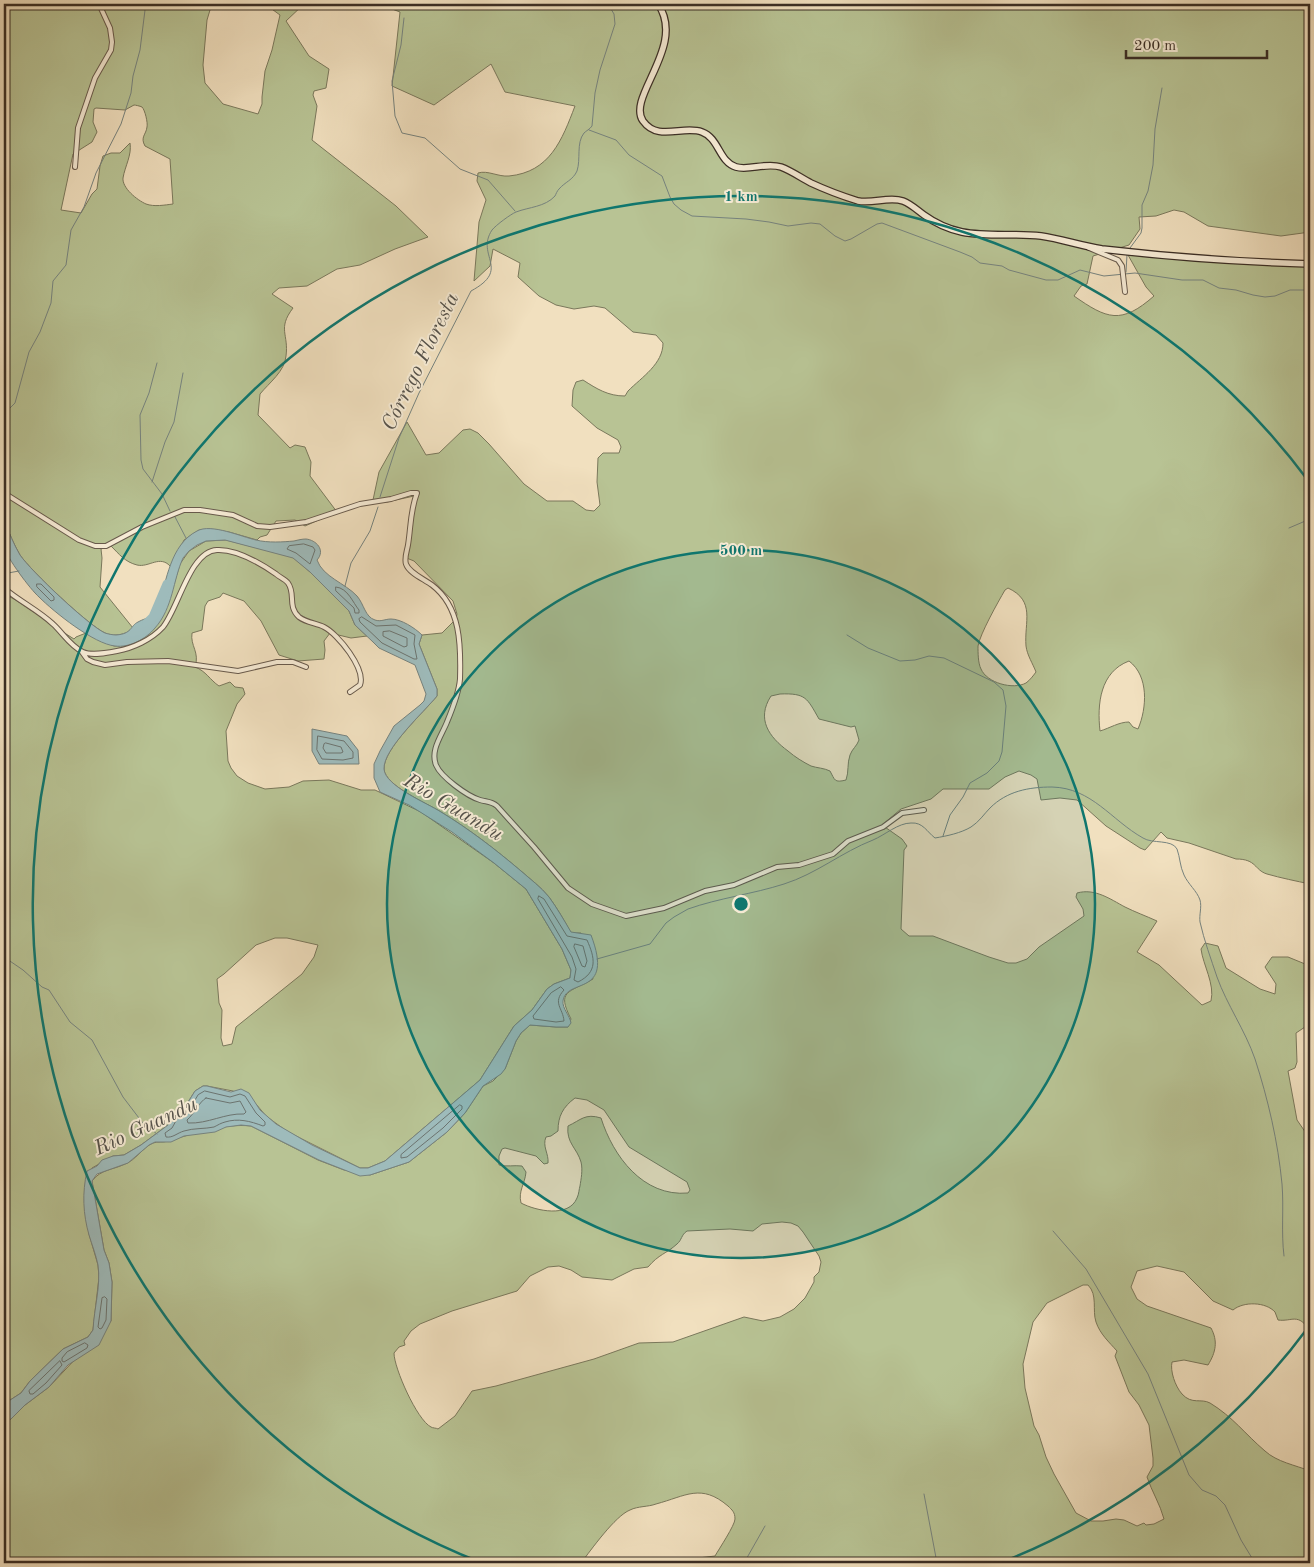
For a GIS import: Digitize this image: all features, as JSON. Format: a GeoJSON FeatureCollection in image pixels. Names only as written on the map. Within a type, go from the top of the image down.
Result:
{"type":"FeatureCollection","features":[{"type":"Feature","properties":{"kind":"main road"},"geometry":{"type":"LineString","coordinates":[[658,4],[665,16],[666,22],[664,46],[655,72],[643,97],[640,109],[643,121],[652,129],[666,132],[701,131],[710,137],[725,158],[736,167],[778,166],[814,184],[857,200],[869,202],[902,201],[930,219],[959,231],[976,234],[1037,236],[1083,246],[1158,255],[1310,264]]}},
{"type":"Feature","properties":{"kind":"street"},"geometry":{"type":"LineString","coordinates":[[75,167],[78,128],[95,78],[111,50],[110,28],[99,4]]}},
{"type":"Feature","properties":{"kind":"street"},"geometry":{"type":"LineString","coordinates":[[1083,246],[1118,260],[1123,271],[1125,292]]}},
{"type":"Feature","properties":{"kind":"street"},"geometry":{"type":"LineString","coordinates":[[4,493],[80,540],[98,547],[112,544],[142,527],[184,510],[200,510],[233,515],[257,526],[270,527],[306,522],[360,504],[417,493],[411,514],[410,534],[405,558],[406,565],[411,571],[441,593],[453,614],[458,628],[459,688],[435,751],[436,766],[444,776],[465,792],[497,806],[568,888],[592,904],[621,915],[628,916],[664,908],[699,893],[734,885],[776,867],[799,865],[833,854],[848,841],[883,827],[902,813],[924,810]]}},
{"type":"Feature","properties":{"kind":"street"},"geometry":{"type":"LineString","coordinates":[[82,652],[96,654],[121,650],[141,643],[153,636],[168,620],[195,564],[208,552],[221,550],[258,561],[287,581],[292,609],[295,613],[305,620],[325,628],[339,641],[358,666],[361,682],[358,687],[350,692]]}},
{"type":"Feature","properties":{"kind":"street"},"geometry":{"type":"LineString","coordinates":[[4,588],[52,623],[84,656],[93,662],[105,665],[127,662],[168,662],[238,670],[277,662],[293,662],[306,666]]}},
{"type":"Feature","properties":{"kind":"green space"},"geometry":{"type":"Polygon","coordinates":[[[4,4],[203,4],[210,10],[207,20],[203,65],[205,83],[223,104],[258,114],[262,104],[265,71],[280,15],[265,4],[304,4],[286,21],[309,56],[329,69],[326,88],[314,91],[313,95],[317,106],[312,140],[396,206],[428,237],[360,265],[337,269],[307,286],[279,288],[272,294],[293,308],[288,315],[285,327],[287,348],[285,361],[280,372],[260,394],[258,415],[290,448],[295,445],[305,447],[311,462],[310,476],[337,512],[305,526],[295,520],[276,521],[267,535],[257,540],[229,532],[210,529],[199,530],[184,540],[171,567],[167,563],[159,561],[141,565],[133,564],[111,546],[101,549],[100,587],[133,628],[123,634],[116,635],[105,633],[86,620],[26,563],[20,555],[4,521],[4,4]],[[135,105],[125,110],[94,109],[93,122],[97,132],[92,142],[73,154],[61,210],[81,213],[97,189],[103,156],[111,153],[120,153],[130,143],[129,156],[123,178],[127,190],[138,200],[149,205],[173,204],[170,159],[145,146],[143,140],[147,127],[146,117],[142,107],[135,105]]]}},
{"type":"Feature","properties":{"kind":"green space"},"geometry":{"type":"Polygon","coordinates":[[[379,4],[1310,4],[1310,232],[1281,236],[1208,226],[1184,212],[1174,210],[1156,216],[1139,217],[1140,229],[1129,245],[1093,256],[1087,284],[1081,286],[1074,296],[1096,310],[1114,316],[1132,311],[1154,296],[1146,287],[1128,255],[1310,265],[1310,884],[1267,874],[1243,859],[1236,859],[1189,843],[1167,838],[1161,832],[1145,850],[1106,826],[1077,800],[1060,798],[1041,800],[1037,779],[1019,771],[1005,777],[989,789],[943,789],[931,799],[901,809],[882,825],[902,839],[907,846],[904,850],[901,929],[909,936],[933,936],[989,957],[1008,963],[1016,963],[1027,959],[1039,947],[1084,916],[1083,909],[1076,897],[1077,893],[1090,892],[1102,895],[1157,921],[1137,952],[1159,965],[1202,1005],[1211,1001],[1212,995],[1201,949],[1205,943],[1218,946],[1226,968],[1260,989],[1275,994],[1276,984],[1265,967],[1272,957],[1288,957],[1310,966],[1310,1028],[1305,1027],[1296,1033],[1297,1062],[1295,1068],[1288,1071],[1297,1120],[1310,1137],[1310,1331],[1306,1325],[1298,1320],[1278,1320],[1275,1312],[1266,1306],[1249,1304],[1233,1310],[1213,1301],[1184,1272],[1157,1266],[1137,1271],[1131,1287],[1137,1299],[1147,1306],[1211,1328],[1215,1337],[1215,1346],[1213,1356],[1208,1365],[1184,1360],[1172,1362],[1174,1378],[1182,1394],[1189,1399],[1207,1402],[1218,1408],[1270,1455],[1310,1471],[1310,1563],[681,1563],[715,1556],[735,1519],[732,1510],[718,1499],[710,1495],[693,1493],[624,1513],[581,1563],[4,1563],[4,1424],[49,1387],[111,1321],[112,1282],[109,1263],[104,1250],[92,1181],[96,1177],[103,1172],[129,1162],[153,1143],[166,1142],[198,1132],[241,1125],[251,1126],[318,1160],[344,1170],[370,1175],[409,1162],[447,1132],[465,1113],[483,1086],[493,1081],[505,1069],[516,1041],[521,1033],[530,1025],[568,1027],[571,1019],[565,1002],[567,993],[593,979],[581,933],[571,933],[555,905],[543,890],[482,840],[435,808],[399,788],[386,775],[384,769],[385,761],[390,751],[405,731],[437,696],[437,689],[419,644],[422,635],[442,633],[456,619],[457,614],[453,601],[414,561],[404,557],[414,496],[387,502],[373,500],[379,472],[407,422],[426,455],[439,453],[463,430],[470,429],[478,433],[489,444],[524,484],[547,501],[573,501],[586,510],[594,511],[600,505],[597,482],[598,458],[603,453],[619,453],[621,447],[618,440],[597,428],[572,406],[573,390],[576,382],[583,380],[608,393],[625,396],[656,364],[662,351],[663,343],[656,335],[633,332],[605,308],[594,306],[574,309],[556,305],[539,296],[518,277],[520,263],[493,249],[490,266],[474,281],[479,222],[486,200],[477,181],[478,173],[486,172],[509,176],[535,168],[544,161],[559,142],[575,106],[505,92],[491,64],[434,105],[392,86],[400,12],[379,4]],[[1008,588],[1005,590],[979,641],[979,661],[981,669],[989,678],[1001,684],[1014,686],[1026,683],[1036,672],[1026,646],[1027,613],[1025,606],[1017,593],[1008,588]],[[1129,661],[1119,666],[1112,673],[1102,690],[1099,710],[1100,731],[1125,722],[1129,722],[1138,729],[1144,702],[1143,684],[1140,675],[1129,661]],[[780,694],[771,696],[767,704],[765,720],[767,727],[770,734],[781,746],[811,766],[830,771],[835,780],[846,780],[850,755],[859,740],[855,726],[851,727],[819,719],[812,706],[801,696],[780,694]],[[575,1098],[564,1108],[560,1116],[558,1131],[546,1137],[545,1144],[548,1163],[544,1164],[536,1156],[505,1148],[502,1149],[499,1156],[499,1165],[522,1166],[526,1172],[520,1195],[521,1203],[552,1211],[567,1208],[573,1204],[578,1195],[582,1168],[579,1157],[570,1141],[568,1126],[591,1116],[601,1118],[613,1146],[632,1171],[644,1181],[657,1188],[672,1192],[688,1193],[690,1190],[687,1182],[629,1147],[604,1110],[587,1100],[575,1098]],[[782,1222],[762,1224],[753,1231],[730,1229],[687,1231],[677,1244],[648,1267],[634,1269],[612,1280],[582,1277],[571,1270],[559,1266],[548,1267],[530,1276],[517,1291],[452,1311],[420,1324],[411,1331],[404,1341],[405,1345],[399,1347],[394,1353],[407,1393],[425,1422],[438,1429],[455,1416],[472,1391],[594,1359],[639,1343],[673,1342],[744,1317],[763,1321],[780,1317],[794,1309],[805,1298],[814,1282],[814,1277],[819,1272],[821,1262],[819,1256],[798,1226],[782,1222]],[[1083,1285],[1047,1303],[1033,1322],[1023,1364],[1025,1388],[1034,1426],[1046,1457],[1076,1513],[1091,1521],[1116,1519],[1124,1520],[1137,1526],[1144,1523],[1146,1525],[1154,1524],[1164,1519],[1147,1477],[1153,1466],[1149,1425],[1139,1405],[1129,1392],[1115,1356],[1117,1351],[1105,1338],[1098,1326],[1091,1289],[1088,1285],[1083,1285]]]}},
{"type":"Feature","properties":{"kind":"green space"},"geometry":{"type":"Polygon","coordinates":[[[226,540],[293,557],[349,611],[355,625],[367,636],[351,638],[330,633],[324,641],[324,659],[298,661],[279,655],[261,621],[244,601],[223,593],[220,597],[208,601],[205,606],[202,630],[192,633],[192,642],[196,653],[195,667],[219,686],[230,682],[235,687],[243,688],[245,694],[237,704],[226,731],[228,761],[237,776],[248,783],[265,789],[289,787],[303,781],[329,780],[361,790],[375,790],[421,812],[494,863],[526,889],[562,949],[571,970],[570,978],[547,989],[532,1010],[514,1026],[480,1080],[385,1161],[368,1168],[360,1168],[288,1132],[266,1116],[256,1104],[233,1091],[203,1086],[195,1091],[185,1107],[174,1116],[168,1125],[141,1145],[124,1155],[113,1156],[92,1168],[89,1234],[98,1265],[99,1277],[93,1330],[88,1337],[63,1349],[30,1381],[21,1393],[4,1404],[5,594],[74,639],[86,633],[114,646],[119,646],[144,637],[174,584],[180,564],[189,551],[206,541],[226,540]],[[275,938],[256,945],[217,979],[219,1003],[222,1010],[221,1038],[223,1046],[232,1044],[236,1027],[302,974],[314,957],[318,945],[287,938],[275,938]]]}},
{"type":"Feature","properties":{"kind":"water"},"geometry":{"type":"Polygon","coordinates":[[[4,521],[20,555],[26,563],[87,620],[105,633],[115,635],[125,633],[135,624],[153,614],[158,607],[175,554],[188,537],[197,531],[210,529],[226,531],[270,542],[306,539],[316,543],[320,549],[320,556],[317,560],[320,566],[357,596],[369,616],[377,621],[391,619],[403,622],[422,635],[419,644],[437,689],[437,696],[405,731],[390,751],[385,761],[384,769],[386,775],[391,782],[408,794],[472,832],[539,886],[552,901],[571,932],[591,935],[597,955],[597,969],[587,983],[572,989],[566,994],[563,1004],[571,1023],[568,1027],[530,1025],[521,1033],[516,1041],[505,1069],[501,1074],[483,1086],[465,1113],[447,1132],[409,1162],[370,1175],[360,1176],[319,1160],[251,1126],[241,1125],[226,1127],[215,1132],[184,1136],[171,1142],[155,1142],[128,1163],[97,1174],[92,1181],[104,1250],[109,1263],[112,1282],[111,1321],[99,1345],[68,1365],[49,1387],[4,1424],[4,1404],[21,1393],[30,1381],[63,1349],[88,1337],[93,1330],[99,1273],[84,1211],[84,1187],[87,1171],[97,1166],[102,1160],[124,1155],[141,1145],[168,1125],[174,1116],[185,1107],[195,1091],[203,1086],[231,1092],[241,1089],[249,1093],[260,1110],[276,1124],[312,1145],[360,1168],[368,1168],[385,1161],[480,1080],[514,1026],[532,1010],[547,989],[570,978],[571,970],[562,949],[526,889],[452,832],[409,805],[380,792],[374,778],[374,764],[380,751],[394,726],[424,701],[426,694],[415,665],[379,648],[355,625],[349,611],[310,572],[293,558],[225,540],[206,541],[197,545],[183,558],[166,612],[155,628],[137,642],[126,646],[115,646],[96,640],[86,634],[54,611],[35,593],[19,573],[6,552],[3,541],[4,521]]]}},
{"type":"Feature","properties":{"kind":"water"},"geometry":{"type":"Polygon","coordinates":[[[312,729],[347,736],[358,750],[359,764],[319,764],[312,751],[312,729]]]}},
{"type":"Feature","properties":{"kind":"waterway"},"geometry":{"type":"LineString","coordinates":[[4,410],[10,408],[15,403],[29,352],[40,332],[51,303],[53,281],[66,265],[71,230],[84,207],[96,173],[121,124],[131,93],[133,76],[140,50],[145,10],[144,4]]}},
{"type":"Feature","properties":{"kind":"waterway","name":"Córrego Floresta"},"geometry":{"type":"LineString","coordinates":[[380,497],[399,438],[419,393],[471,291],[483,283],[489,276],[491,262],[487,247],[492,230],[514,213],[542,205],[551,200],[577,171],[580,141],[584,133],[592,126],[595,93],[600,70],[615,24],[614,14],[608,4]]}},
{"type":"Feature","properties":{"kind":"waterway"},"geometry":{"type":"LineString","coordinates":[[404,18],[401,45],[392,81],[395,116],[402,133],[425,138],[460,169],[488,180],[515,211]]}},
{"type":"Feature","properties":{"kind":"waterway"},"geometry":{"type":"LineString","coordinates":[[1130,248],[1141,233],[1142,205],[1148,191],[1153,165],[1155,129],[1162,88]]}},
{"type":"Feature","properties":{"kind":"waterway"},"geometry":{"type":"LineString","coordinates":[[589,130],[616,140],[629,155],[662,176],[674,204],[692,216],[746,219],[788,226],[811,223],[820,224],[845,241],[882,223],[960,252],[980,263],[1002,266],[1009,270],[1046,280],[1058,280],[1080,270],[1104,276],[1135,273],[1182,280],[1203,280],[1219,288],[1265,297],[1275,296],[1290,290],[1310,290]]}},
{"type":"Feature","properties":{"kind":"waterway"},"geometry":{"type":"LineString","coordinates":[[1126,272],[1127,255]]}},
{"type":"Feature","properties":{"kind":"waterway"},"geometry":{"type":"LineString","coordinates":[[157,363],[149,393],[140,415],[141,460],[143,469],[162,494],[170,511]]}},
{"type":"Feature","properties":{"kind":"waterway"},"geometry":{"type":"LineString","coordinates":[[152,482],[165,442],[174,422],[183,373]]}},
{"type":"Feature","properties":{"kind":"waterway","name":"Córrego Floresta"},"geometry":{"type":"LineString","coordinates":[[345,586],[351,563],[370,531],[378,507]]}},
{"type":"Feature","properties":{"kind":"waterway"},"geometry":{"type":"LineString","coordinates":[[174,515],[186,538]]}},
{"type":"Feature","properties":{"kind":"waterway"},"geometry":{"type":"LineString","coordinates":[[1289,528],[1310,519]]}},
{"type":"Feature","properties":{"kind":"waterway"},"geometry":{"type":"LineString","coordinates":[[4,576],[8,573],[19,571]]}},
{"type":"Feature","properties":{"kind":"waterway","name":"Rio Guandu"},"geometry":{"type":"LineString","coordinates":[[147,623],[153,617],[167,584]]}},
{"type":"Feature","properties":{"kind":"waterway"},"geometry":{"type":"LineString","coordinates":[[847,635],[868,648],[900,661],[915,660],[929,656],[944,658],[994,682],[1003,690],[1006,706],[1002,752],[999,761],[987,773],[970,783],[950,815],[943,836]]}},
{"type":"Feature","properties":{"kind":"waterway"},"geometry":{"type":"LineString","coordinates":[[597,959],[650,944],[666,923],[688,909],[796,880],[901,825],[919,824],[935,838],[958,833],[971,827],[997,802],[1019,791],[1052,787],[1079,793],[1143,838],[1174,846],[1177,849],[1184,875],[1199,897],[1201,905],[1200,922],[1210,956],[1221,987],[1251,1048],[1268,1105],[1278,1152],[1282,1184],[1284,1256]]}},
{"type":"Feature","properties":{"kind":"waterway"},"geometry":{"type":"LineString","coordinates":[[4,957],[23,970],[42,987],[49,990],[70,1022],[92,1040],[123,1097],[142,1122],[157,1134]]}},
{"type":"Feature","properties":{"kind":"waterway"},"geometry":{"type":"LineString","coordinates":[[1053,1231],[1086,1269],[1148,1374],[1189,1475],[1202,1490],[1216,1496],[1225,1505],[1241,1540],[1255,1563]]}},
{"type":"Feature","properties":{"kind":"waterway"},"geometry":{"type":"LineString","coordinates":[[924,1494],[937,1563]]}},
{"type":"Feature","properties":{"kind":"waterway"},"geometry":{"type":"LineString","coordinates":[[744,1563],[765,1526]]}}]}
